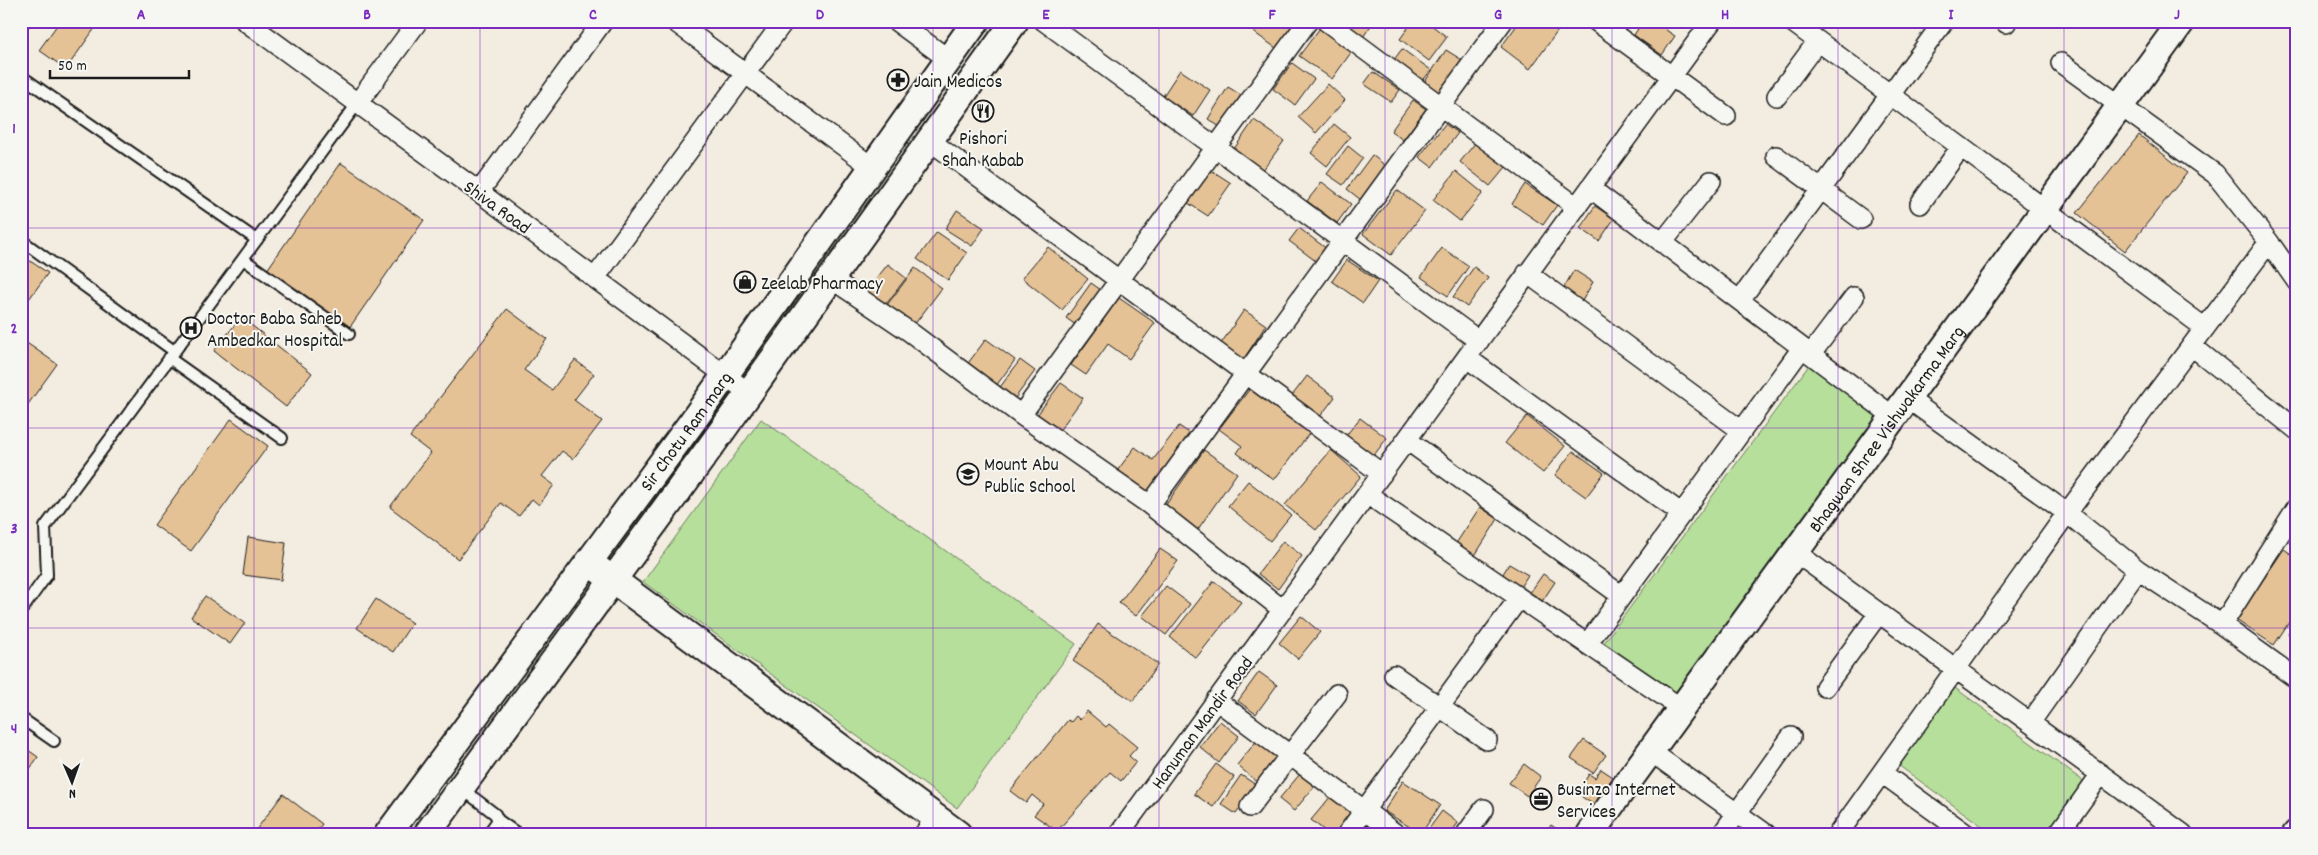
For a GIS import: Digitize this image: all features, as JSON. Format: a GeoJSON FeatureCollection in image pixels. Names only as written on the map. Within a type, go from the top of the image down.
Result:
{"type":"FeatureCollection","features":[{"type":"Feature","properties":{"kind":"street","name":"Shiva Road"},"geometry":{"type":"LineString","coordinates":[[245,21],[749,393]]}},
{"type":"Feature","properties":{"kind":"street"},"geometry":{"type":"LineString","coordinates":[[358,104],[418,21]]}},
{"type":"Feature","properties":{"kind":"street"},"geometry":{"type":"LineString","coordinates":[[479,192],[603,21]]}},
{"type":"Feature","properties":{"kind":"street"},"geometry":{"type":"LineString","coordinates":[[674,21],[872,167]]}},
{"type":"Feature","properties":{"kind":"street"},"geometry":{"type":"LineString","coordinates":[[595,278],[784,21]]}},
{"type":"Feature","properties":{"kind":"street"},"geometry":{"type":"LineString","coordinates":[[896,21],[948,59]]}},
{"type":"Feature","properties":{"kind":"street","name":"Sir Chotu Ram marg"},"geometry":{"type":"LineString","coordinates":[[388,834],[725,376],[976,21]]}},
{"type":"Feature","properties":{"kind":"street","name":"Sir Chotu Ram marg"},"geometry":{"type":"LineString","coordinates":[[427,834],[749,393],[1015,21]]}},
{"type":"Feature","properties":{"kind":"street"},"geometry":{"type":"LineString","coordinates":[[1044,21],[1479,341]]}},
{"type":"Feature","properties":{"kind":"street"},"geometry":{"type":"LineString","coordinates":[[1021,415],[1308,21]]}},
{"type":"Feature","properties":{"kind":"street"},"geometry":{"type":"LineString","coordinates":[[1326,21],[1577,207]]}},
{"type":"Feature","properties":{"kind":"street"},"geometry":{"type":"LineString","coordinates":[[1150,505],[1503,21]]}},
{"type":"Feature","properties":{"kind":"street"},"geometry":{"type":"LineString","coordinates":[[1596,21],[1726,116]]}},
{"type":"Feature","properties":{"kind":"street","name":"Hanuman Mandir Road"},"geometry":{"type":"LineString","coordinates":[[1119,834],[1712,21]]}},
{"type":"Feature","properties":{"kind":"street"},"geometry":{"type":"LineString","coordinates":[[1791,21],[2204,328]]}},
{"type":"Feature","properties":{"kind":"street"},"geometry":{"type":"LineString","coordinates":[[1740,300],[1944,21]]}},
{"type":"Feature","properties":{"kind":"street","name":"Bhagwan Shree Vishwakarma Marg"},"geometry":{"type":"LineString","coordinates":[[1590,834],[2044,210],[2122,106],[2182,21]]}},
{"type":"Feature","properties":{"kind":"street"},"geometry":{"type":"LineString","coordinates":[[1777,96],[1817,42]]}},
{"type":"Feature","properties":{"kind":"street"},"geometry":{"type":"LineString","coordinates":[[2061,63],[2215,174],[2269,242],[2297,282]]}},
{"type":"Feature","properties":{"kind":"street"},"geometry":{"type":"LineString","coordinates":[[929,140],[1245,375],[1382,474]]}},
{"type":"Feature","properties":{"kind":"street"},"geometry":{"type":"LineString","coordinates":[[1920,204],[1962,147]]}},
{"type":"Feature","properties":{"kind":"street"},"geometry":{"type":"LineString","coordinates":[[1776,156],[1861,219]]}},
{"type":"Feature","properties":{"kind":"street"},"geometry":{"type":"LineString","coordinates":[[1662,243],[1711,181]]}},
{"type":"Feature","properties":{"kind":"street"},"geometry":{"type":"LineString","coordinates":[[1590,188],[1807,351],[2067,513],[2138,570],[2222,625],[2297,678]]}},
{"type":"Feature","properties":{"kind":"street"},"geometry":{"type":"LineString","coordinates":[[1838,834],[2067,513],[2269,242]]}},
{"type":"Feature","properties":{"kind":"street"},"geometry":{"type":"LineString","coordinates":[[1528,273],[1742,431]]}},
{"type":"Feature","properties":{"kind":"street"},"geometry":{"type":"LineString","coordinates":[[830,278],[910,332],[1021,415],[1150,505],[1283,610]]}},
{"type":"Feature","properties":{"kind":"street"},"geometry":{"type":"LineString","coordinates":[[1587,644],[1742,431],[1807,351],[1854,298]]}},
{"type":"Feature","properties":{"kind":"street"},"geometry":{"type":"LineString","coordinates":[[2192,346],[2297,430]]}},
{"type":"Feature","properties":{"kind":"street"},"geometry":{"type":"LineString","coordinates":[[1467,358],[1682,514]]}},
{"type":"Feature","properties":{"kind":"street"},"geometry":{"type":"LineString","coordinates":[[1407,440],[1622,596]]}},
{"type":"Feature","properties":{"kind":"street"},"geometry":{"type":"LineString","coordinates":[[1367,494],[1682,708]]}},
{"type":"Feature","properties":{"kind":"street"},"geometry":{"type":"LineString","coordinates":[[2222,625],[2297,508]]}},
{"type":"Feature","properties":{"kind":"street"},"geometry":{"type":"LineString","coordinates":[[1796,552],[2178,832]]}},
{"type":"Feature","properties":{"kind":"street"},"geometry":{"type":"LineString","coordinates":[[589,562],[930,826],[958,834]]}},
{"type":"Feature","properties":{"kind":"street"},"geometry":{"type":"LineString","coordinates":[[2030,722],[2138,570]]}},
{"type":"Feature","properties":{"kind":"street"},"geometry":{"type":"LineString","coordinates":[[1347,834],[1519,598]]}},
{"type":"Feature","properties":{"kind":"street"},"geometry":{"type":"LineString","coordinates":[[1825,687],[1879,613]]}},
{"type":"Feature","properties":{"kind":"street"},"geometry":{"type":"LineString","coordinates":[[1394,675],[1487,740]]}},
{"type":"Feature","properties":{"kind":"street"},"geometry":{"type":"LineString","coordinates":[[1250,806],[1337,694]]}},
{"type":"Feature","properties":{"kind":"street"},"geometry":{"type":"LineString","coordinates":[[1216,700],[1396,834]]}},
{"type":"Feature","properties":{"kind":"street"},"geometry":{"type":"LineString","coordinates":[[1722,834],[1790,737]]}},
{"type":"Feature","properties":{"kind":"street"},"geometry":{"type":"LineString","coordinates":[[1650,751],[1766,834]]}},
{"type":"Feature","properties":{"kind":"street"},"geometry":{"type":"LineString","coordinates":[[1882,773],[1954,830]]}},
{"type":"Feature","properties":{"kind":"street"},"geometry":{"type":"LineString","coordinates":[[2058,834],[2101,774]]}},
{"type":"Feature","properties":{"kind":"street"},"geometry":{"type":"LineString","coordinates":[[1466,834],[1484,810]]}},
{"type":"Feature","properties":{"kind":"lane"},"geometry":{"type":"LineString","coordinates":[[21,26],[25,21]]}},
{"type":"Feature","properties":{"kind":"lane"},"geometry":{"type":"LineString","coordinates":[[21,76],[257,240]]}},
{"type":"Feature","properties":{"kind":"lane"},"geometry":{"type":"LineString","coordinates":[[21,611],[47,575],[45,527],[358,104]]}},
{"type":"Feature","properties":{"kind":"lane"},"geometry":{"type":"LineString","coordinates":[[21,240],[282,438]]}},
{"type":"Feature","properties":{"kind":"lane"},"geometry":{"type":"LineString","coordinates":[[243,259],[349,334]]}},
{"type":"Feature","properties":{"kind":"lane"},"geometry":{"type":"LineString","coordinates":[[21,718],[54,741]]}},
{"type":"Feature","properties":{"kind":"lane"},"geometry":{"type":"LineString","coordinates":[[461,788],[495,814],[498,820],[518,834]]}},
{"type":"Feature","properties":{"kind":"lane"},"geometry":{"type":"LineString","coordinates":[[488,834],[498,820]]}},
{"type":"Feature","properties":{"kind":"green space"},"geometry":{"type":"Polygon","coordinates":[[[1810,364],[1887,421],[1681,701],[1603,644],[1810,364]]]}},
{"type":"Feature","properties":{"kind":"green space"},"geometry":{"type":"Polygon","coordinates":[[[761,419],[1076,644],[957,808],[643,582],[761,419]]]}},
{"type":"Feature","properties":{"kind":"green space"},"geometry":{"type":"Polygon","coordinates":[[[1955,688],[2086,783],[2048,834],[1993,834],[1898,765],[1955,688]]]}},
{"type":"Feature","properties":{"kind":"building"},"geometry":{"type":"Polygon","coordinates":[[[60,21],[100,21],[66,69],[39,50],[60,21]]]}},
{"type":"Feature","properties":{"kind":"building"},"geometry":{"type":"Polygon","coordinates":[[[1259,21],[1296,21],[1276,48],[1252,31],[1259,21]]]}},
{"type":"Feature","properties":{"kind":"building"},"geometry":{"type":"Polygon","coordinates":[[[1335,21],[1374,21],[1361,40],[1335,21]]]}},
{"type":"Feature","properties":{"kind":"building"},"geometry":{"type":"Polygon","coordinates":[[[1413,21],[1426,21],[1447,37],[1429,61],[1400,39],[1413,21]]]}},
{"type":"Feature","properties":{"kind":"building"},"geometry":{"type":"Polygon","coordinates":[[[1520,21],[1565,21],[1530,69],[1501,47],[1520,21]]]}},
{"type":"Feature","properties":{"kind":"building"},"geometry":{"type":"Polygon","coordinates":[[[1643,21],[1672,21],[1666,30],[1675,36],[1662,55],[1634,35],[1643,21]]]}},
{"type":"Feature","properties":{"kind":"building"},"geometry":{"type":"Polygon","coordinates":[[[1323,24],[1355,47],[1332,79],[1299,56],[1323,24]]]}},
{"type":"Feature","properties":{"kind":"building"},"geometry":{"type":"Polygon","coordinates":[[[1402,49],[1431,70],[1421,83],[1393,61],[1402,49]]]}},
{"type":"Feature","properties":{"kind":"building"},"geometry":{"type":"Polygon","coordinates":[[[1446,50],[1462,60],[1440,93],[1424,83],[1446,50]]]}},
{"type":"Feature","properties":{"kind":"building"},"geometry":{"type":"Polygon","coordinates":[[[1292,63],[1314,79],[1295,105],[1273,89],[1292,63]]]}},
{"type":"Feature","properties":{"kind":"building"},"geometry":{"type":"Polygon","coordinates":[[[1180,70],[1210,90],[1193,116],[1163,96],[1180,70]]]}},
{"type":"Feature","properties":{"kind":"building"},"geometry":{"type":"Polygon","coordinates":[[[1373,72],[1400,90],[1391,102],[1364,84],[1373,72]]]}},
{"type":"Feature","properties":{"kind":"building"},"geometry":{"type":"Polygon","coordinates":[[[1328,84],[1345,100],[1316,133],[1298,117],[1328,84]]]}},
{"type":"Feature","properties":{"kind":"building"},"geometry":{"type":"Polygon","coordinates":[[[1228,87],[1241,95],[1220,127],[1208,119],[1228,87]]]}},
{"type":"Feature","properties":{"kind":"building"},"geometry":{"type":"Polygon","coordinates":[[[1413,100],[1426,109],[1403,140],[1391,131],[1413,100]]]}},
{"type":"Feature","properties":{"kind":"building"},"geometry":{"type":"Polygon","coordinates":[[[1254,120],[1284,141],[1263,170],[1234,149],[1254,120]]]}},
{"type":"Feature","properties":{"kind":"building"},"geometry":{"type":"Polygon","coordinates":[[[1334,124],[1350,137],[1327,166],[1311,153],[1334,124]]]}},
{"type":"Feature","properties":{"kind":"building"},"geometry":{"type":"Polygon","coordinates":[[[1445,124],[1458,133],[1432,167],[1419,157],[1445,124]]]}},
{"type":"Feature","properties":{"kind":"building"},"geometry":{"type":"Polygon","coordinates":[[[2139,135],[2187,173],[2125,251],[2077,213],[2139,135]]]}},
{"type":"Feature","properties":{"kind":"building"},"geometry":{"type":"Polygon","coordinates":[[[1476,142],[1506,167],[1490,186],[1460,162],[1476,142]]]}},
{"type":"Feature","properties":{"kind":"building"},"geometry":{"type":"Polygon","coordinates":[[[1348,146],[1363,158],[1343,185],[1327,174],[1348,146]]]}},
{"type":"Feature","properties":{"kind":"building"},"geometry":{"type":"Polygon","coordinates":[[[1372,155],[1386,166],[1361,200],[1347,189],[1372,155]]]}},
{"type":"Feature","properties":{"kind":"building"},"geometry":{"type":"Polygon","coordinates":[[[341,163],[424,220],[350,327],[267,270],[341,163]]]}},
{"type":"Feature","properties":{"kind":"building"},"geometry":{"type":"Polygon","coordinates":[[[1211,170],[1231,183],[1208,216],[1188,203],[1211,170]]]}},
{"type":"Feature","properties":{"kind":"building"},"geometry":{"type":"Polygon","coordinates":[[[1456,171],[1483,193],[1460,221],[1433,200],[1456,171]]]}},
{"type":"Feature","properties":{"kind":"building"},"geometry":{"type":"Polygon","coordinates":[[[1322,182],[1351,204],[1337,223],[1307,201],[1322,182]]]}},
{"type":"Feature","properties":{"kind":"building"},"geometry":{"type":"Polygon","coordinates":[[[1525,184],[1557,205],[1543,225],[1512,204],[1525,184]]]}},
{"type":"Feature","properties":{"kind":"building"},"geometry":{"type":"Polygon","coordinates":[[[1397,190],[1425,211],[1391,255],[1363,234],[1397,190]]]}},
{"type":"Feature","properties":{"kind":"building"},"geometry":{"type":"Polygon","coordinates":[[[1595,206],[1614,219],[1599,241],[1580,228],[1595,206]]]}},
{"type":"Feature","properties":{"kind":"building"},"geometry":{"type":"Polygon","coordinates":[[[957,210],[984,228],[972,246],[945,229],[957,210]]]}},
{"type":"Feature","properties":{"kind":"building"},"geometry":{"type":"Polygon","coordinates":[[[1299,228],[1327,249],[1317,262],[1289,241],[1299,228]]]}},
{"type":"Feature","properties":{"kind":"building"},"geometry":{"type":"Polygon","coordinates":[[[937,232],[967,253],[948,280],[917,259],[937,232]]]}},
{"type":"Feature","properties":{"kind":"building"},"geometry":{"type":"Polygon","coordinates":[[[1048,247],[1088,279],[1062,310],[1022,278],[1048,247]]]}},
{"type":"Feature","properties":{"kind":"building"},"geometry":{"type":"Polygon","coordinates":[[[1442,248],[1469,266],[1448,296],[1421,277],[1442,248]]]}},
{"type":"Feature","properties":{"kind":"building"},"geometry":{"type":"Polygon","coordinates":[[[21,255],[48,273],[21,310],[21,255]]]}},
{"type":"Feature","properties":{"kind":"building"},"geometry":{"type":"Polygon","coordinates":[[[1347,260],[1378,281],[1363,303],[1332,281],[1347,260]]]}},
{"type":"Feature","properties":{"kind":"building"},"geometry":{"type":"Polygon","coordinates":[[[888,264],[906,278],[884,307],[865,293],[888,264]]]}},
{"type":"Feature","properties":{"kind":"building"},"geometry":{"type":"Polygon","coordinates":[[[1474,267],[1488,278],[1467,307],[1453,297],[1474,267]]]}},
{"type":"Feature","properties":{"kind":"building"},"geometry":{"type":"Polygon","coordinates":[[[915,268],[942,288],[914,325],[887,305],[915,268]]]}},
{"type":"Feature","properties":{"kind":"building"},"geometry":{"type":"Polygon","coordinates":[[[1574,270],[1593,282],[1582,301],[1563,289],[1574,270]]]}},
{"type":"Feature","properties":{"kind":"building"},"geometry":{"type":"Polygon","coordinates":[[[1091,283],[1104,292],[1080,328],[1066,318],[1091,283]]]}},
{"type":"Feature","properties":{"kind":"building"},"geometry":{"type":"Polygon","coordinates":[[[1119,298],[1155,323],[1129,359],[1108,344],[1086,375],[1071,365],[1119,298]]]}},
{"type":"Feature","properties":{"kind":"building"},"geometry":{"type":"Polygon","coordinates":[[[507,309],[547,339],[524,370],[552,390],[575,360],[594,374],[574,400],[602,421],[573,459],[562,451],[542,476],[554,485],[539,505],[532,499],[519,516],[501,503],[458,559],[390,507],[431,453],[410,437],[507,309]]]}},
{"type":"Feature","properties":{"kind":"building"},"geometry":{"type":"Polygon","coordinates":[[[1244,310],[1266,325],[1243,360],[1220,345],[1244,310]]]}},
{"type":"Feature","properties":{"kind":"building"},"geometry":{"type":"Polygon","coordinates":[[[241,317],[312,373],[286,407],[214,351],[241,317]]]}},
{"type":"Feature","properties":{"kind":"building"},"geometry":{"type":"Polygon","coordinates":[[[21,339],[57,364],[21,414],[21,339]]]}},
{"type":"Feature","properties":{"kind":"building"},"geometry":{"type":"Polygon","coordinates":[[[986,339],[1015,360],[993,390],[963,370],[986,339]]]}},
{"type":"Feature","properties":{"kind":"building"},"geometry":{"type":"Polygon","coordinates":[[[1020,360],[1035,371],[1013,401],[998,390],[1020,360]]]}},
{"type":"Feature","properties":{"kind":"building"},"geometry":{"type":"Polygon","coordinates":[[[1307,376],[1335,397],[1316,422],[1288,401],[1307,376]]]}},
{"type":"Feature","properties":{"kind":"building"},"geometry":{"type":"Polygon","coordinates":[[[1061,383],[1083,398],[1056,435],[1034,419],[1061,383]]]}},
{"type":"Feature","properties":{"kind":"building"},"geometry":{"type":"Polygon","coordinates":[[[1252,386],[1311,431],[1274,480],[1237,453],[1242,446],[1219,429],[1252,386]]]}},
{"type":"Feature","properties":{"kind":"building"},"geometry":{"type":"Polygon","coordinates":[[[1527,416],[1565,446],[1543,473],[1505,443],[1527,416]]]}},
{"type":"Feature","properties":{"kind":"building"},"geometry":{"type":"Polygon","coordinates":[[[1360,418],[1387,438],[1371,459],[1344,438],[1360,418]]]}},
{"type":"Feature","properties":{"kind":"building"},"geometry":{"type":"Polygon","coordinates":[[[231,419],[268,446],[191,551],[154,525],[231,419]]]}},
{"type":"Feature","properties":{"kind":"building"},"geometry":{"type":"Polygon","coordinates":[[[1179,426],[1195,437],[1151,496],[1117,471],[1135,447],[1153,460],[1179,426]]]}},
{"type":"Feature","properties":{"kind":"building"},"geometry":{"type":"Polygon","coordinates":[[[1204,450],[1237,473],[1196,532],[1163,509],[1204,450]]]}},
{"type":"Feature","properties":{"kind":"building"},"geometry":{"type":"Polygon","coordinates":[[[1331,450],[1361,476],[1316,530],[1285,505],[1331,450]]]}},
{"type":"Feature","properties":{"kind":"building"},"geometry":{"type":"Polygon","coordinates":[[[1573,451],[1604,473],[1586,497],[1555,475],[1573,451]]]}},
{"type":"Feature","properties":{"kind":"building"},"geometry":{"type":"Polygon","coordinates":[[[1248,481],[1291,515],[1270,541],[1228,506],[1248,481]]]}},
{"type":"Feature","properties":{"kind":"building"},"geometry":{"type":"Polygon","coordinates":[[[1480,507],[1498,519],[1474,557],[1455,545],[1480,507]]]}},
{"type":"Feature","properties":{"kind":"building"},"geometry":{"type":"Polygon","coordinates":[[[2297,525],[2297,548],[2286,540],[2297,525]]]}},
{"type":"Feature","properties":{"kind":"building"},"geometry":{"type":"Polygon","coordinates":[[[248,537],[286,543],[281,580],[243,575],[248,537]]]}},
{"type":"Feature","properties":{"kind":"building"},"geometry":{"type":"Polygon","coordinates":[[[1283,541],[1302,556],[1278,589],[1258,574],[1283,541]]]}},
{"type":"Feature","properties":{"kind":"building"},"geometry":{"type":"Polygon","coordinates":[[[1160,549],[1178,561],[1136,616],[1119,603],[1160,549]]]}},
{"type":"Feature","properties":{"kind":"building"},"geometry":{"type":"Polygon","coordinates":[[[2284,549],[2297,558],[2297,610],[2274,645],[2236,620],[2284,549]]]}},
{"type":"Feature","properties":{"kind":"building"},"geometry":{"type":"Polygon","coordinates":[[[1509,564],[1528,575],[1516,593],[1498,582],[1509,564]]]}},
{"type":"Feature","properties":{"kind":"building"},"geometry":{"type":"Polygon","coordinates":[[[1543,574],[1555,582],[1539,606],[1527,597],[1543,574]]]}},
{"type":"Feature","properties":{"kind":"building"},"geometry":{"type":"Polygon","coordinates":[[[1214,581],[1241,602],[1196,658],[1170,637],[1214,581]]]}},
{"type":"Feature","properties":{"kind":"building"},"geometry":{"type":"Polygon","coordinates":[[[1166,586],[1190,604],[1166,635],[1142,616],[1166,586]]]}},
{"type":"Feature","properties":{"kind":"building"},"geometry":{"type":"Polygon","coordinates":[[[205,596],[245,623],[230,644],[191,617],[205,596]]]}},
{"type":"Feature","properties":{"kind":"building"},"geometry":{"type":"Polygon","coordinates":[[[376,599],[412,623],[393,652],[357,628],[376,599]]]}},
{"type":"Feature","properties":{"kind":"building"},"geometry":{"type":"Polygon","coordinates":[[[1301,616],[1320,632],[1298,659],[1279,643],[1301,616]]]}},
{"type":"Feature","properties":{"kind":"building"},"geometry":{"type":"Polygon","coordinates":[[[2297,622],[2297,640],[2288,634],[2297,622]]]}},
{"type":"Feature","properties":{"kind":"building"},"geometry":{"type":"Polygon","coordinates":[[[1098,624],[1158,664],[1133,701],[1073,661],[1098,624]]]}},
{"type":"Feature","properties":{"kind":"building"},"geometry":{"type":"Polygon","coordinates":[[[1259,672],[1277,685],[1256,714],[1238,701],[1259,672]]]}},
{"type":"Feature","properties":{"kind":"building"},"geometry":{"type":"Polygon","coordinates":[[[1087,711],[1106,727],[1109,724],[1137,747],[1129,756],[1136,762],[1121,781],[1110,772],[1057,831],[1034,815],[1043,804],[1032,795],[1026,803],[1010,791],[1068,720],[1071,722],[1076,716],[1080,720],[1087,711]]]}},
{"type":"Feature","properties":{"kind":"building"},"geometry":{"type":"Polygon","coordinates":[[[1220,721],[1239,736],[1219,763],[1200,747],[1220,721]]]}},
{"type":"Feature","properties":{"kind":"building"},"geometry":{"type":"Polygon","coordinates":[[[1259,738],[1279,755],[1257,782],[1237,765],[1259,738]]]}},
{"type":"Feature","properties":{"kind":"building"},"geometry":{"type":"Polygon","coordinates":[[[1584,740],[1606,755],[1593,773],[1571,758],[1584,740]]]}},
{"type":"Feature","properties":{"kind":"building"},"geometry":{"type":"Polygon","coordinates":[[[21,745],[38,757],[21,782],[21,745]]]}},
{"type":"Feature","properties":{"kind":"building"},"geometry":{"type":"Polygon","coordinates":[[[1216,764],[1234,777],[1213,807],[1194,794],[1216,764]]]}},
{"type":"Feature","properties":{"kind":"building"},"geometry":{"type":"Polygon","coordinates":[[[1524,764],[1541,777],[1527,796],[1509,783],[1524,764]]]}},
{"type":"Feature","properties":{"kind":"building"},"geometry":{"type":"Polygon","coordinates":[[[1601,769],[1613,777],[1594,805],[1582,797],[1584,793],[1581,787],[1589,774],[1595,778],[1601,769]]]}},
{"type":"Feature","properties":{"kind":"building"},"geometry":{"type":"Polygon","coordinates":[[[1300,774],[1315,786],[1294,811],[1279,799],[1300,774]]]}},
{"type":"Feature","properties":{"kind":"building"},"geometry":{"type":"Polygon","coordinates":[[[1241,775],[1256,785],[1236,814],[1221,804],[1241,775]]]}},
{"type":"Feature","properties":{"kind":"building"},"geometry":{"type":"Polygon","coordinates":[[[1403,781],[1440,805],[1421,834],[1384,811],[1403,781]]]}},
{"type":"Feature","properties":{"kind":"building"},"geometry":{"type":"Polygon","coordinates":[[[283,794],[322,824],[315,834],[253,834],[283,794]]]}},
{"type":"Feature","properties":{"kind":"building"},"geometry":{"type":"Polygon","coordinates":[[[1331,796],[1352,812],[1335,834],[1329,834],[1311,820],[1331,796]]]}},
{"type":"Feature","properties":{"kind":"building"},"geometry":{"type":"Polygon","coordinates":[[[1442,811],[1458,823],[1450,834],[1425,834],[1442,811]]]}},
{"type":"Feature","properties":{"kind":"building"},"geometry":{"type":"Polygon","coordinates":[[[1551,825],[1564,834],[1545,834],[1551,825]]]}},
{"type":"Feature","properties":{"kind":"place","name":"Jain Medicos"},"geometry":{"type":"Point","coordinates":[898,80]}},
{"type":"Feature","properties":{"kind":"place","name":"Pishori Shah Kabab"},"geometry":{"type":"Point","coordinates":[983,111]}},
{"type":"Feature","properties":{"kind":"place","name":"Zeelab Pharmacy"},"geometry":{"type":"Point","coordinates":[745,282]}},
{"type":"Feature","properties":{"kind":"place","name":"Doctor Baba Saheb Ambedkar Hospital"},"geometry":{"type":"Point","coordinates":[191,328]}},
{"type":"Feature","properties":{"kind":"place","name":"Mount Abu Public School"},"geometry":{"type":"Point","coordinates":[968,474]}},
{"type":"Feature","properties":{"kind":"place","name":"Businzo Internet Services"},"geometry":{"type":"Point","coordinates":[1541,799]}}]}
